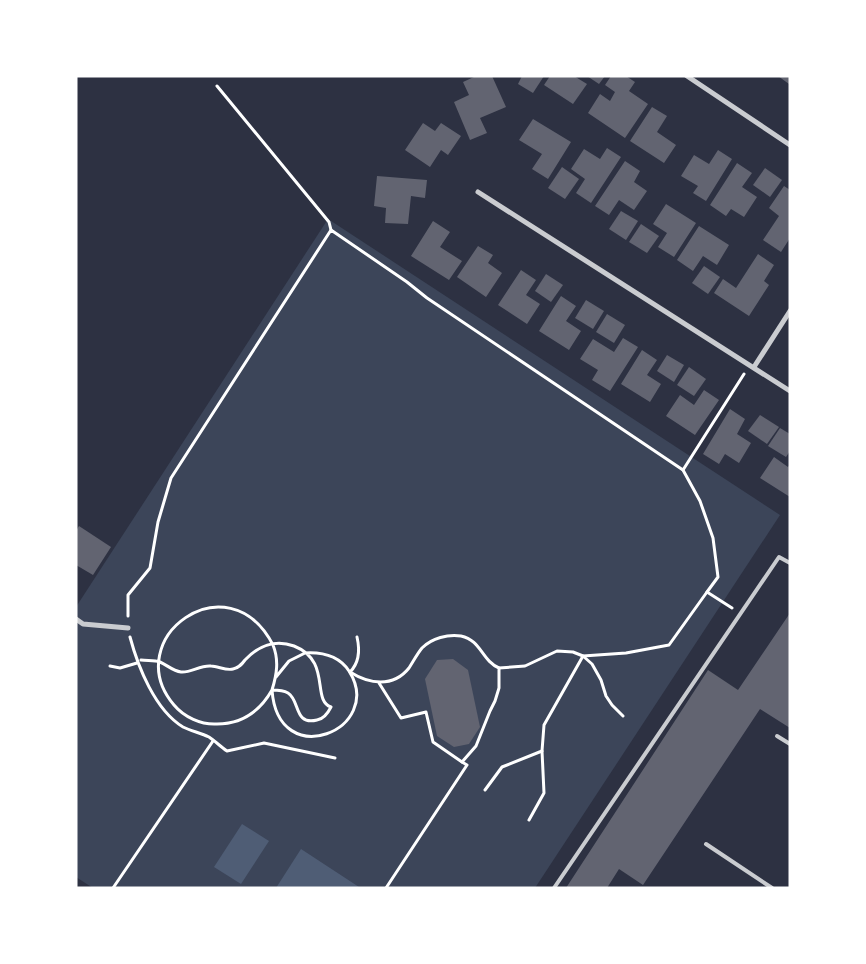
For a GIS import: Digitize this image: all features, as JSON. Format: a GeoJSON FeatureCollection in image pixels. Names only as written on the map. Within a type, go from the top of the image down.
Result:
{"type":"FeatureCollection","features":[{"type":"Feature","properties":{"kind":"street"},"geometry":{"type":"LineString","coordinates":[[687,76],[790,145]]}},
{"type":"Feature","properties":{"kind":"street"},"geometry":{"type":"LineString","coordinates":[[478,192],[790,392]]}},
{"type":"Feature","properties":{"kind":"street"},"geometry":{"type":"LineString","coordinates":[[751,366],[790,311]]}},
{"type":"Feature","properties":{"kind":"street"},"geometry":{"type":"LineString","coordinates":[[76,619],[83,624],[128,628]]}},
{"type":"Feature","properties":{"kind":"lane"},"geometry":{"type":"LineString","coordinates":[[554,888],[780,556],[790,563]]}},
{"type":"Feature","properties":{"kind":"lane"},"geometry":{"type":"LineString","coordinates":[[777,736],[790,744]]}},
{"type":"Feature","properties":{"kind":"lane"},"geometry":{"type":"LineString","coordinates":[[706,844],[772,888]]}},
{"type":"Feature","properties":{"kind":"path"},"geometry":{"type":"LineString","coordinates":[[217,86],[329,222],[331,230],[427,298],[683,470],[700,501],[713,538],[718,577],[669,645],[626,653],[583,656]]}},
{"type":"Feature","properties":{"kind":"path"},"geometry":{"type":"LineString","coordinates":[[331,230],[172,478],[158,522],[150,568],[128,595],[128,628],[139,661],[157,700],[169,716],[182,726],[209,737],[227,752],[264,743],[335,758]]}},
{"type":"Feature","properties":{"kind":"path"},"geometry":{"type":"LineString","coordinates":[[683,470],[751,366]]}},
{"type":"Feature","properties":{"kind":"path"},"geometry":{"type":"LineString","coordinates":[[707,592],[740,614]]}},
{"type":"Feature","properties":{"kind":"path"},"geometry":{"type":"LineString","coordinates":[[210,608],[232,609],[245,615],[263,628],[272,643],[276,660],[276,677],[272,690],[262,706],[244,718],[226,724],[206,724],[195,720],[171,702],[163,688],[159,662],[165,640],[176,625],[191,613],[210,608]]}},
{"type":"Feature","properties":{"kind":"path"},"geometry":{"type":"LineString","coordinates":[[350,672],[362,680],[379,683],[396,679],[430,642],[447,636],[469,638],[482,650],[489,662],[499,668],[525,666],[557,651],[573,652],[583,656],[592,664],[598,672],[606,696],[623,716]]}},
{"type":"Feature","properties":{"kind":"path"},"geometry":{"type":"LineString","coordinates":[[350,672],[358,656],[357,637]]}},
{"type":"Feature","properties":{"kind":"path"},"geometry":{"type":"LineString","coordinates":[[110,666],[120,668],[139,661],[159,662],[182,672],[206,666],[234,669],[238,668],[254,652],[272,643],[293,645],[306,653],[316,665],[319,672],[321,698],[323,702],[331,707],[326,716],[316,721],[307,720],[299,715],[290,694],[280,690],[272,690]]}},
{"type":"Feature","properties":{"kind":"path"},"geometry":{"type":"LineString","coordinates":[[272,690],[275,710],[283,723],[297,733],[319,737],[336,731],[351,715],[356,693],[354,681],[346,666],[335,658],[321,653],[306,653],[289,661],[276,677]]}},
{"type":"Feature","properties":{"kind":"path"},"geometry":{"type":"LineString","coordinates":[[529,820],[544,793],[542,751],[544,725],[583,656]]}},
{"type":"Feature","properties":{"kind":"path"},"geometry":{"type":"LineString","coordinates":[[462,762],[476,746],[495,702],[499,688],[499,668]]}},
{"type":"Feature","properties":{"kind":"path"},"geometry":{"type":"LineString","coordinates":[[379,683],[401,718],[426,712],[433,742],[467,765],[386,888]]}},
{"type":"Feature","properties":{"kind":"path"},"geometry":{"type":"LineString","coordinates":[[113,888],[213,741]]}},
{"type":"Feature","properties":{"kind":"path"},"geometry":{"type":"LineString","coordinates":[[485,790],[502,767],[542,751]]}},
{"type":"Feature","properties":{"kind":"shaded area"},"geometry":{"type":"Polygon","coordinates":[[[328,219],[780,515],[535,888],[93,888],[76,877],[76,607],[328,219]]]}},
{"type":"Feature","properties":{"kind":"shaded area"},"geometry":{"type":"Polygon","coordinates":[[[242,824],[269,841],[241,884],[214,867],[242,824]]]}},
{"type":"Feature","properties":{"kind":"shaded area"},"geometry":{"type":"Polygon","coordinates":[[[301,849],[359,887],[276,888],[301,849]]]}},
{"type":"Feature","properties":{"kind":"building"},"geometry":{"type":"Polygon","coordinates":[[[476,76],[492,76],[506,107],[480,118],[487,133],[470,140],[454,102],[469,95],[463,82],[476,76]]]}},
{"type":"Feature","properties":{"kind":"building"},"geometry":{"type":"Polygon","coordinates":[[[522,76],[544,76],[533,93],[518,84],[522,76]]]}},
{"type":"Feature","properties":{"kind":"building"},"geometry":{"type":"Polygon","coordinates":[[[550,76],[574,76],[587,84],[573,104],[544,85],[550,76]]]}},
{"type":"Feature","properties":{"kind":"building"},"geometry":{"type":"Polygon","coordinates":[[[587,76],[605,76],[599,84],[587,76]]]}},
{"type":"Feature","properties":{"kind":"building"},"geometry":{"type":"Polygon","coordinates":[[[611,76],[626,76],[635,82],[629,91],[648,104],[625,138],[588,113],[600,94],[610,101],[615,92],[605,85],[611,76]]]}},
{"type":"Feature","properties":{"kind":"building"},"geometry":{"type":"Polygon","coordinates":[[[778,76],[790,76],[790,83],[789,84],[778,76]]]}},
{"type":"Feature","properties":{"kind":"building"},"geometry":{"type":"Polygon","coordinates":[[[652,107],[667,116],[657,132],[676,145],[664,163],[630,141],[652,107]]]}},
{"type":"Feature","properties":{"kind":"building"},"geometry":{"type":"Polygon","coordinates":[[[533,119],[571,142],[548,179],[532,169],[542,154],[519,140],[533,119]]]}},
{"type":"Feature","properties":{"kind":"building"},"geometry":{"type":"Polygon","coordinates":[[[423,123],[435,131],[441,123],[461,136],[448,155],[441,150],[430,167],[405,150],[423,123]]]}},
{"type":"Feature","properties":{"kind":"building"},"geometry":{"type":"Polygon","coordinates":[[[607,148],[621,157],[591,203],[576,193],[585,179],[571,169],[584,149],[600,159],[607,148]]]}},
{"type":"Feature","properties":{"kind":"building"},"geometry":{"type":"Polygon","coordinates":[[[718,150],[732,159],[706,201],[693,193],[698,186],[681,176],[694,155],[709,164],[718,150]]]}},
{"type":"Feature","properties":{"kind":"building"},"geometry":{"type":"Polygon","coordinates":[[[625,161],[640,171],[634,182],[647,191],[634,210],[619,200],[609,215],[595,206],[625,161]]]}},
{"type":"Feature","properties":{"kind":"building"},"geometry":{"type":"Polygon","coordinates":[[[737,163],[752,173],[742,187],[757,197],[744,217],[731,209],[726,216],[710,205],[737,163]]]}},
{"type":"Feature","properties":{"kind":"building"},"geometry":{"type":"Polygon","coordinates":[[[562,167],[579,179],[565,199],[548,188],[562,167]]]}},
{"type":"Feature","properties":{"kind":"building"},"geometry":{"type":"Polygon","coordinates":[[[765,168],[782,180],[770,197],[753,185],[765,168]]]}},
{"type":"Feature","properties":{"kind":"building"},"geometry":{"type":"Polygon","coordinates":[[[377,176],[427,180],[425,198],[411,196],[408,224],[385,223],[386,208],[374,206],[377,176]]]}},
{"type":"Feature","properties":{"kind":"building"},"geometry":{"type":"Polygon","coordinates":[[[784,186],[790,190],[790,238],[781,252],[763,240],[779,216],[769,208],[784,186]]]}},
{"type":"Feature","properties":{"kind":"building"},"geometry":{"type":"Polygon","coordinates":[[[666,204],[696,223],[674,257],[658,247],[667,233],[653,224],[666,204]]]}},
{"type":"Feature","properties":{"kind":"building"},"geometry":{"type":"Polygon","coordinates":[[[621,211],[638,221],[626,240],[609,229],[621,211]]]}},
{"type":"Feature","properties":{"kind":"building"},"geometry":{"type":"Polygon","coordinates":[[[433,221],[450,232],[440,247],[462,261],[449,280],[411,256],[433,221]]]}},
{"type":"Feature","properties":{"kind":"building"},"geometry":{"type":"Polygon","coordinates":[[[641,224],[659,236],[647,253],[629,242],[641,224]]]}},
{"type":"Feature","properties":{"kind":"building"},"geometry":{"type":"Polygon","coordinates":[[[699,226],[729,245],[717,265],[703,256],[693,271],[677,260],[699,226]]]}},
{"type":"Feature","properties":{"kind":"building"},"geometry":{"type":"Polygon","coordinates":[[[478,246],[493,255],[488,263],[502,273],[486,297],[457,277],[478,246]]]}},
{"type":"Feature","properties":{"kind":"building"},"geometry":{"type":"Polygon","coordinates":[[[758,254],[774,265],[764,281],[769,285],[749,316],[714,293],[723,279],[736,288],[758,254]]]}},
{"type":"Feature","properties":{"kind":"building"},"geometry":{"type":"Polygon","coordinates":[[[704,266],[720,277],[708,294],[692,283],[704,266]]]}},
{"type":"Feature","properties":{"kind":"building"},"geometry":{"type":"Polygon","coordinates":[[[521,270],[536,280],[526,295],[540,304],[527,324],[498,305],[521,270]]]}},
{"type":"Feature","properties":{"kind":"building"},"geometry":{"type":"Polygon","coordinates":[[[546,274],[563,285],[551,302],[535,291],[546,274]]]}},
{"type":"Feature","properties":{"kind":"building"},"geometry":{"type":"Polygon","coordinates":[[[561,296],[576,306],[566,321],[581,331],[569,350],[539,331],[561,296]]]}},
{"type":"Feature","properties":{"kind":"building"},"geometry":{"type":"Polygon","coordinates":[[[586,300],[604,311],[593,329],[575,318],[586,300]]]}},
{"type":"Feature","properties":{"kind":"building"},"geometry":{"type":"Polygon","coordinates":[[[607,314],[625,325],[614,343],[596,332],[607,314]]]}},
{"type":"Feature","properties":{"kind":"building"},"geometry":{"type":"Polygon","coordinates":[[[623,338],[638,347],[610,391],[592,380],[598,370],[580,359],[593,339],[614,352],[623,338]]]}},
{"type":"Feature","properties":{"kind":"building"},"geometry":{"type":"Polygon","coordinates":[[[642,350],[657,360],[647,375],[661,384],[650,402],[621,384],[642,350]]]}},
{"type":"Feature","properties":{"kind":"building"},"geometry":{"type":"Polygon","coordinates":[[[667,355],[684,365],[674,382],[657,371],[667,355]]]}},
{"type":"Feature","properties":{"kind":"building"},"geometry":{"type":"Polygon","coordinates":[[[689,367],[706,379],[694,396],[677,385],[689,367]]]}},
{"type":"Feature","properties":{"kind":"building"},"geometry":{"type":"Polygon","coordinates":[[[704,390],[719,400],[695,435],[666,416],[680,395],[694,405],[704,390]]]}},
{"type":"Feature","properties":{"kind":"building"},"geometry":{"type":"Polygon","coordinates":[[[730,409],[745,419],[737,434],[751,443],[739,463],[725,454],[719,464],[703,454],[730,409]]]}},
{"type":"Feature","properties":{"kind":"building"},"geometry":{"type":"Polygon","coordinates":[[[760,415],[779,427],[767,444],[748,431],[760,415]]]}},
{"type":"Feature","properties":{"kind":"building"},"geometry":{"type":"Polygon","coordinates":[[[780,428],[790,434],[790,451],[786,457],[768,446],[780,428]]]}},
{"type":"Feature","properties":{"kind":"building"},"geometry":{"type":"Polygon","coordinates":[[[774,457],[788,467],[790,464],[790,497],[760,478],[774,457]]]}},
{"type":"Feature","properties":{"kind":"building"},"geometry":{"type":"Polygon","coordinates":[[[79,526],[111,547],[93,575],[76,565],[76,531],[79,526]]]}},
{"type":"Feature","properties":{"kind":"building"},"geometry":{"type":"Polygon","coordinates":[[[790,613],[790,728],[760,709],[643,885],[619,869],[607,888],[566,888],[708,670],[738,690],[790,613]]]}},
{"type":"Feature","properties":{"kind":"building"},"geometry":{"type":"Polygon","coordinates":[[[453,659],[468,670],[480,727],[469,744],[454,747],[437,736],[425,679],[437,660],[453,659]]]}}]}
